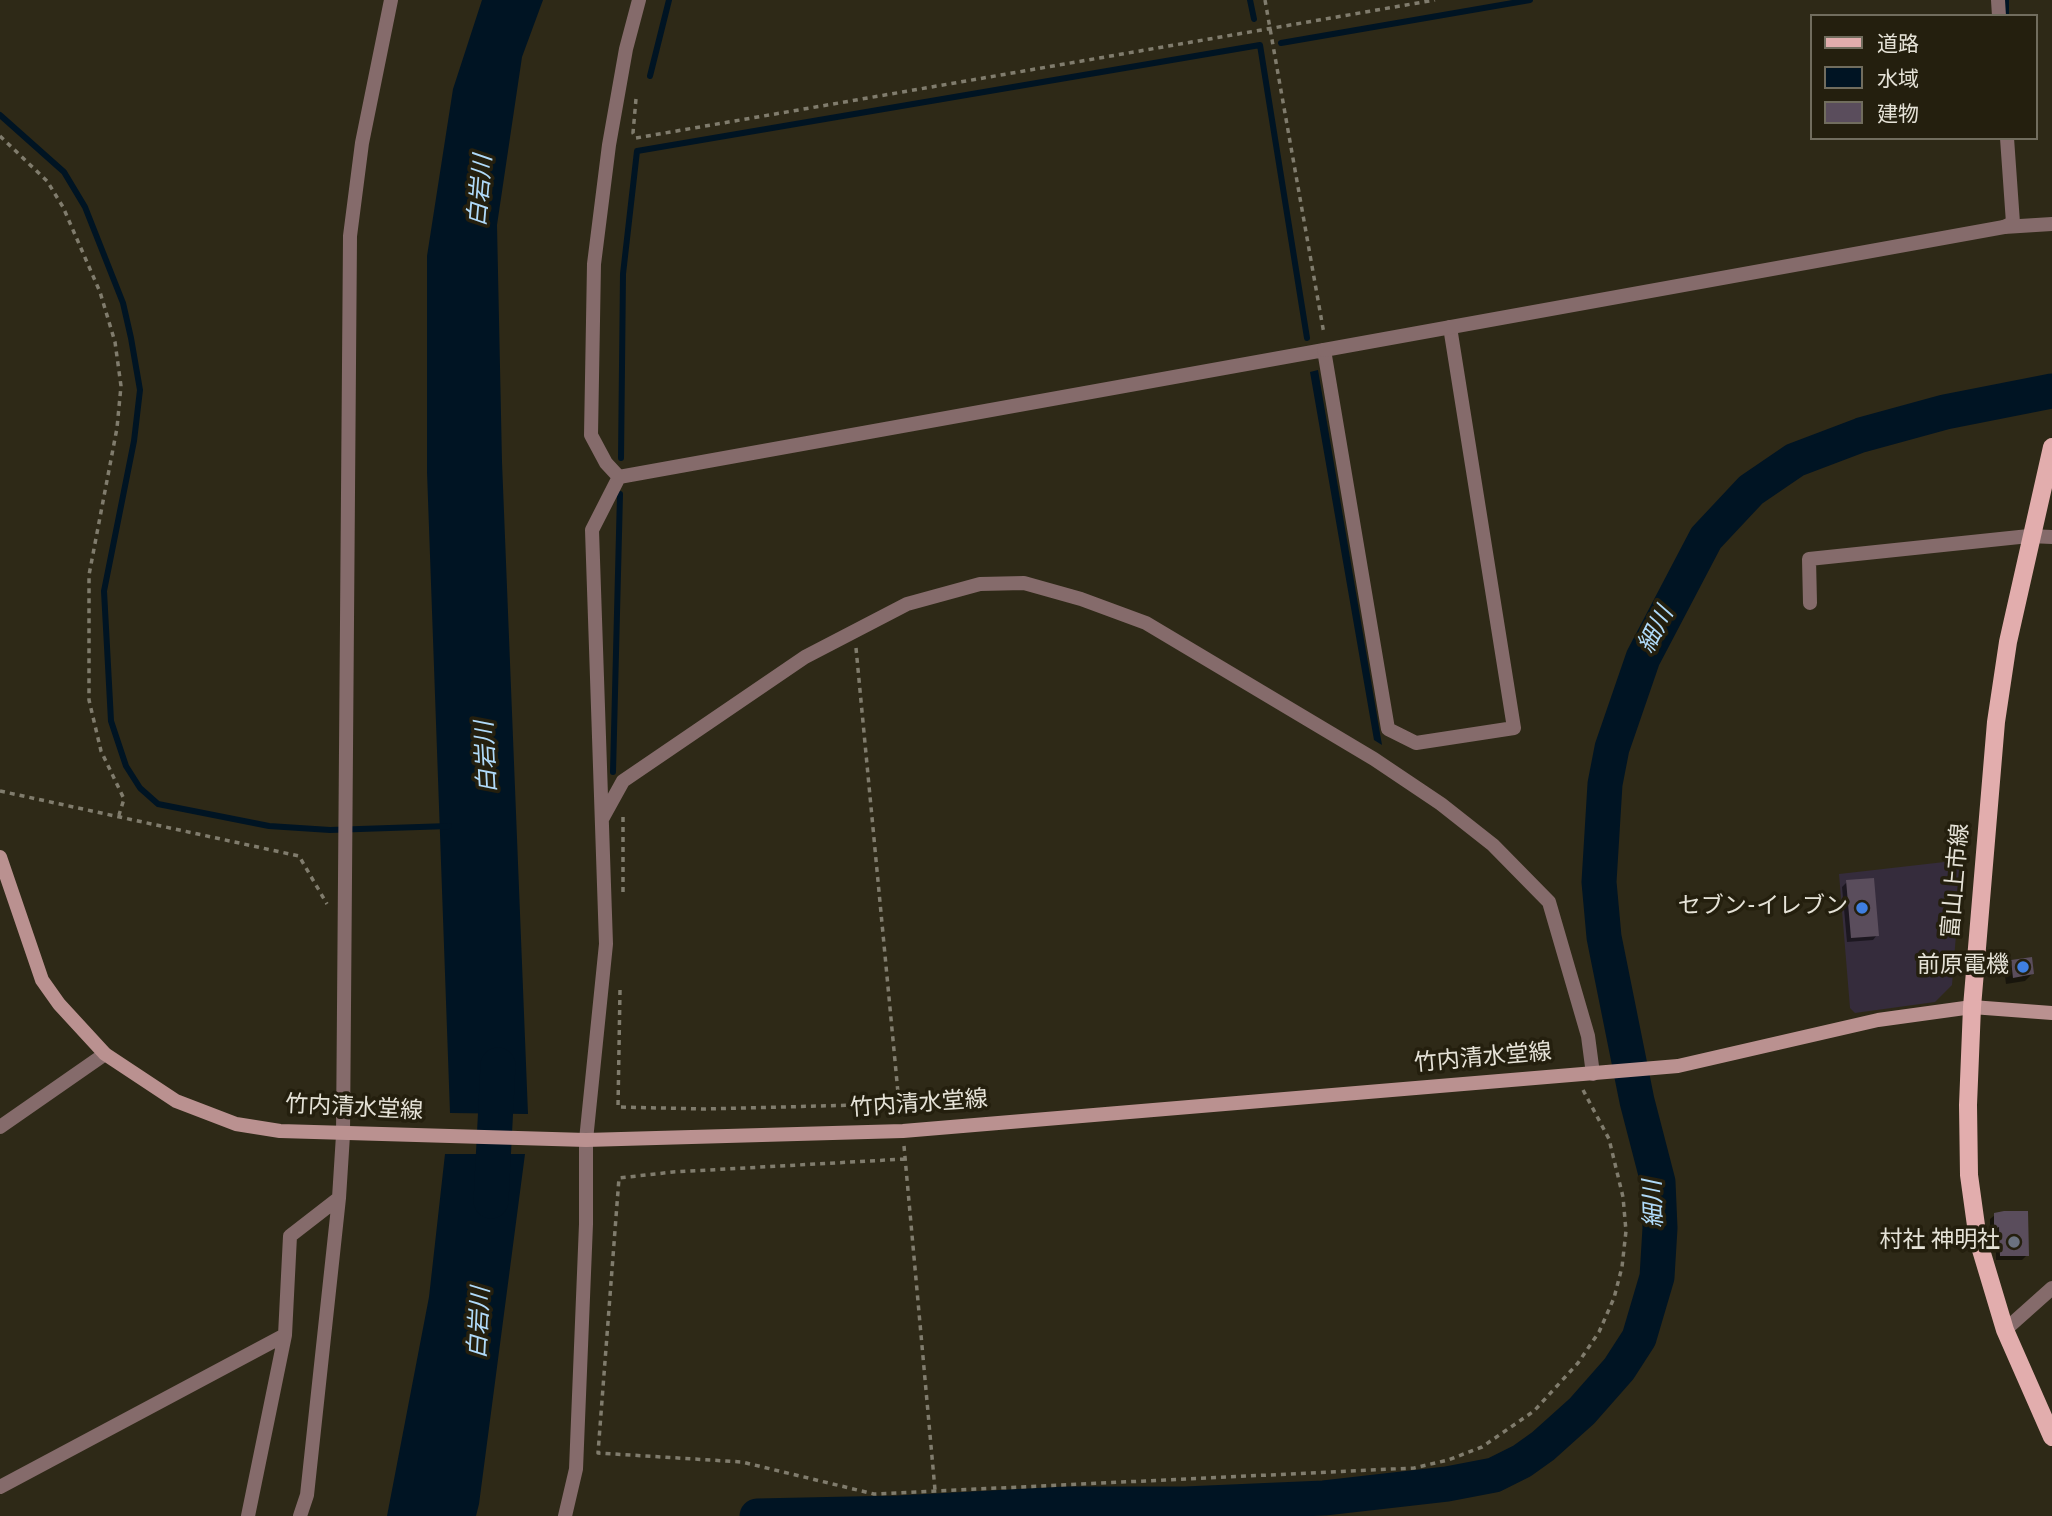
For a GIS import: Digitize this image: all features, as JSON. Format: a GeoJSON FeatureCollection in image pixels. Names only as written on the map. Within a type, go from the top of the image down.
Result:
{"type":"FeatureCollection","features":[{"type":"Feature","properties":{"kind":"main road","name":"富山上市線"},"geometry":{"type":"LineString","coordinates":[[2052,447],[2045,507],[2029,536],[2008,642],[1996,722],[1972,1007],[1969,1175],[1978,1240],[2005,1329],[2052,1437]]}},
{"type":"Feature","properties":{"kind":"main road","name":"竹内清水堂線"},"geometry":{"type":"LineString","coordinates":[[0,857],[42,980],[59,1004],[105,1054],[176,1101],[236,1124],[280,1131],[343,1135],[586,1140],[903,1131],[1678,1066],[1878,1020],[1972,1007],[2052,1013]]}},
{"type":"Feature","properties":{"kind":"street"},"geometry":{"type":"LineString","coordinates":[[300,1516],[307,1495],[339,1198],[343,1135],[350,236],[362,142],[391,0]]}},
{"type":"Feature","properties":{"kind":"street"},"geometry":{"type":"LineString","coordinates":[[619,477],[606,463],[591,435],[593,292],[609,145],[626,49],[639,0]]}},
{"type":"Feature","properties":{"kind":"street"},"geometry":{"type":"LineString","coordinates":[[2004,227],[2013,223],[2007,140]]}},
{"type":"Feature","properties":{"kind":"street"},"geometry":{"type":"LineString","coordinates":[[619,477],[2004,227],[2052,224]]}},
{"type":"Feature","properties":{"kind":"street"},"geometry":{"type":"LineString","coordinates":[[1324,350],[1388,729],[1416,743],[1514,727],[1450,327]]}},
{"type":"Feature","properties":{"kind":"street"},"geometry":{"type":"LineString","coordinates":[[565,1516],[576,1469],[586,1140],[606,944],[592,530],[619,477]]}},
{"type":"Feature","properties":{"kind":"street"},"geometry":{"type":"LineString","coordinates":[[1810,603],[1809,559],[2029,536],[2052,537]]}},
{"type":"Feature","properties":{"kind":"street"},"geometry":{"type":"LineString","coordinates":[[602,819],[623,781],[805,657],[907,604],[980,584],[1024,583],[1081,598],[1146,623],[1252,684],[1441,804],[1512,863],[1549,902],[1588,1035],[1593,1074]]}},
{"type":"Feature","properties":{"kind":"street"},"geometry":{"type":"LineString","coordinates":[[0,1127],[105,1054]]}},
{"type":"Feature","properties":{"kind":"street"},"geometry":{"type":"LineString","coordinates":[[248,1516],[285,1335],[290,1236],[339,1198]]}},
{"type":"Feature","properties":{"kind":"street"},"geometry":{"type":"LineString","coordinates":[[2005,1329],[2052,1288]]}},
{"type":"Feature","properties":{"kind":"street"},"geometry":{"type":"LineString","coordinates":[[0,1487],[285,1335]]}},
{"type":"Feature","properties":{"kind":"path"},"geometry":{"type":"LineString","coordinates":[[1265,0],[1325,341],[1324,350]]}},
{"type":"Feature","properties":{"kind":"path"},"geometry":{"type":"LineString","coordinates":[[637,88],[633,133],[636,138],[1435,0]]}},
{"type":"Feature","properties":{"kind":"path"},"geometry":{"type":"LineString","coordinates":[[0,136],[47,181],[63,208],[100,292],[115,342],[121,386],[117,428],[89,575],[89,699],[101,751],[124,799],[119,815]]}},
{"type":"Feature","properties":{"kind":"path"},"geometry":{"type":"LineString","coordinates":[[859,661],[935,1491]]}},
{"type":"Feature","properties":{"kind":"path"},"geometry":{"type":"LineString","coordinates":[[622,897],[623,781]]}},
{"type":"Feature","properties":{"kind":"path"},"geometry":{"type":"LineString","coordinates":[[0,791],[299,856],[343,932]]}},
{"type":"Feature","properties":{"kind":"path"},"geometry":{"type":"LineString","coordinates":[[620,987],[618,1107],[704,1109],[898,1104]]}},
{"type":"Feature","properties":{"kind":"path"},"geometry":{"type":"LineString","coordinates":[[905,1159],[673,1171],[619,1178],[598,1453],[742,1462],[874,1494],[1414,1468],[1448,1460],[1482,1447],[1534,1411],[1578,1363],[1609,1310],[1622,1267],[1626,1231],[1617,1163],[1609,1139],[1578,1075]]}},
{"type":"Feature","properties":{"kind":"shaded area"},"geometry":{"type":"Polygon","coordinates":[[[1962,860],[1952,985],[1935,1002],[1855,1013],[1850,1008],[1839,874],[1962,860]]]}},
{"type":"Feature","properties":{"kind":"water"},"geometry":{"type":"Polygon","coordinates":[[[482,0],[543,0],[522,57],[497,225],[502,462],[528,1114],[450,1113],[427,472],[427,256],[453,89],[482,0]]]}},
{"type":"Feature","properties":{"kind":"water"},"geometry":{"type":"Polygon","coordinates":[[[1318,370],[1382,745],[1374,740],[1310,372],[1318,370]]]}},
{"type":"Feature","properties":{"kind":"water"},"geometry":{"type":"Polygon","coordinates":[[[445,1154],[525,1154],[479,1504],[476,1516],[387,1516],[429,1297],[445,1154]]]}},
{"type":"Feature","properties":{"kind":"building","name":"セブン-イレブン"},"geometry":{"type":"Polygon","coordinates":[[[1874,878],[1879,936],[1851,938],[1846,880],[1874,878]]]}},
{"type":"Feature","properties":{"kind":"building","name":"前原電機"},"geometry":{"type":"Polygon","coordinates":[[[2032,957],[2034,974],[2013,978],[2011,960],[2032,957]]]}},
{"type":"Feature","properties":{"kind":"building","name":"村社 神明社"},"geometry":{"type":"Polygon","coordinates":[[[2028,1211],[2029,1256],[2000,1256],[1999,1227],[1994,1229],[1994,1213],[2028,1211]]]}},
{"type":"Feature","properties":{"kind":"waterway"},"geometry":{"type":"LineString","coordinates":[[650,76],[669,0]]}},
{"type":"Feature","properties":{"kind":"waterway"},"geometry":{"type":"LineString","coordinates":[[1250,0],[1254,19]]}},
{"type":"Feature","properties":{"kind":"waterway"},"geometry":{"type":"LineString","coordinates":[[1281,43],[1530,0]]}},
{"type":"Feature","properties":{"kind":"waterway"},"geometry":{"type":"LineString","coordinates":[[2006,0],[2006,14]]}},
{"type":"Feature","properties":{"kind":"waterway"},"geometry":{"type":"LineString","coordinates":[[621,458],[623,274],[637,151],[1260,45],[1307,338]]}},
{"type":"Feature","properties":{"kind":"waterway"},"geometry":{"type":"LineString","coordinates":[[0,115],[64,172],[85,207],[123,303],[131,338],[140,390],[134,441],[104,591],[111,721],[126,766],[140,788],[158,804],[269,826],[330,830],[449,826]]}},
{"type":"Feature","properties":{"kind":"waterway","name":"細川"},"geometry":{"type":"LineString","coordinates":[[757,1516],[898,1513],[1066,1504],[1185,1504],[1324,1498],[1447,1484],[1494,1475],[1522,1461],[1543,1446],[1582,1411],[1619,1369],[1639,1338],[1657,1277],[1660,1228],[1658,1182],[1637,1101],[1604,937],[1599,882],[1605,784],[1612,748],[1643,658],[1706,538],[1751,490],[1795,460],[1861,435],[1945,412],[2052,391]]}},
{"type":"Feature","properties":{"kind":"waterway"},"geometry":{"type":"LineString","coordinates":[[613,772],[620,494]]}},
{"type":"Feature","properties":{"kind":"waterway","name":"白岩川"},"geometry":{"type":"LineString","coordinates":[[491,1201],[498,1065]]}},
{"type":"Feature","properties":{"kind":"place","name":"セブン-イレブン"},"geometry":{"type":"Point","coordinates":[1862,908]}},
{"type":"Feature","properties":{"kind":"place","name":"前原電機"},"geometry":{"type":"Point","coordinates":[2023,967]}},
{"type":"Feature","properties":{"kind":"place","name":"村社 神明社"},"geometry":{"type":"Point","coordinates":[2014,1242]}}]}
